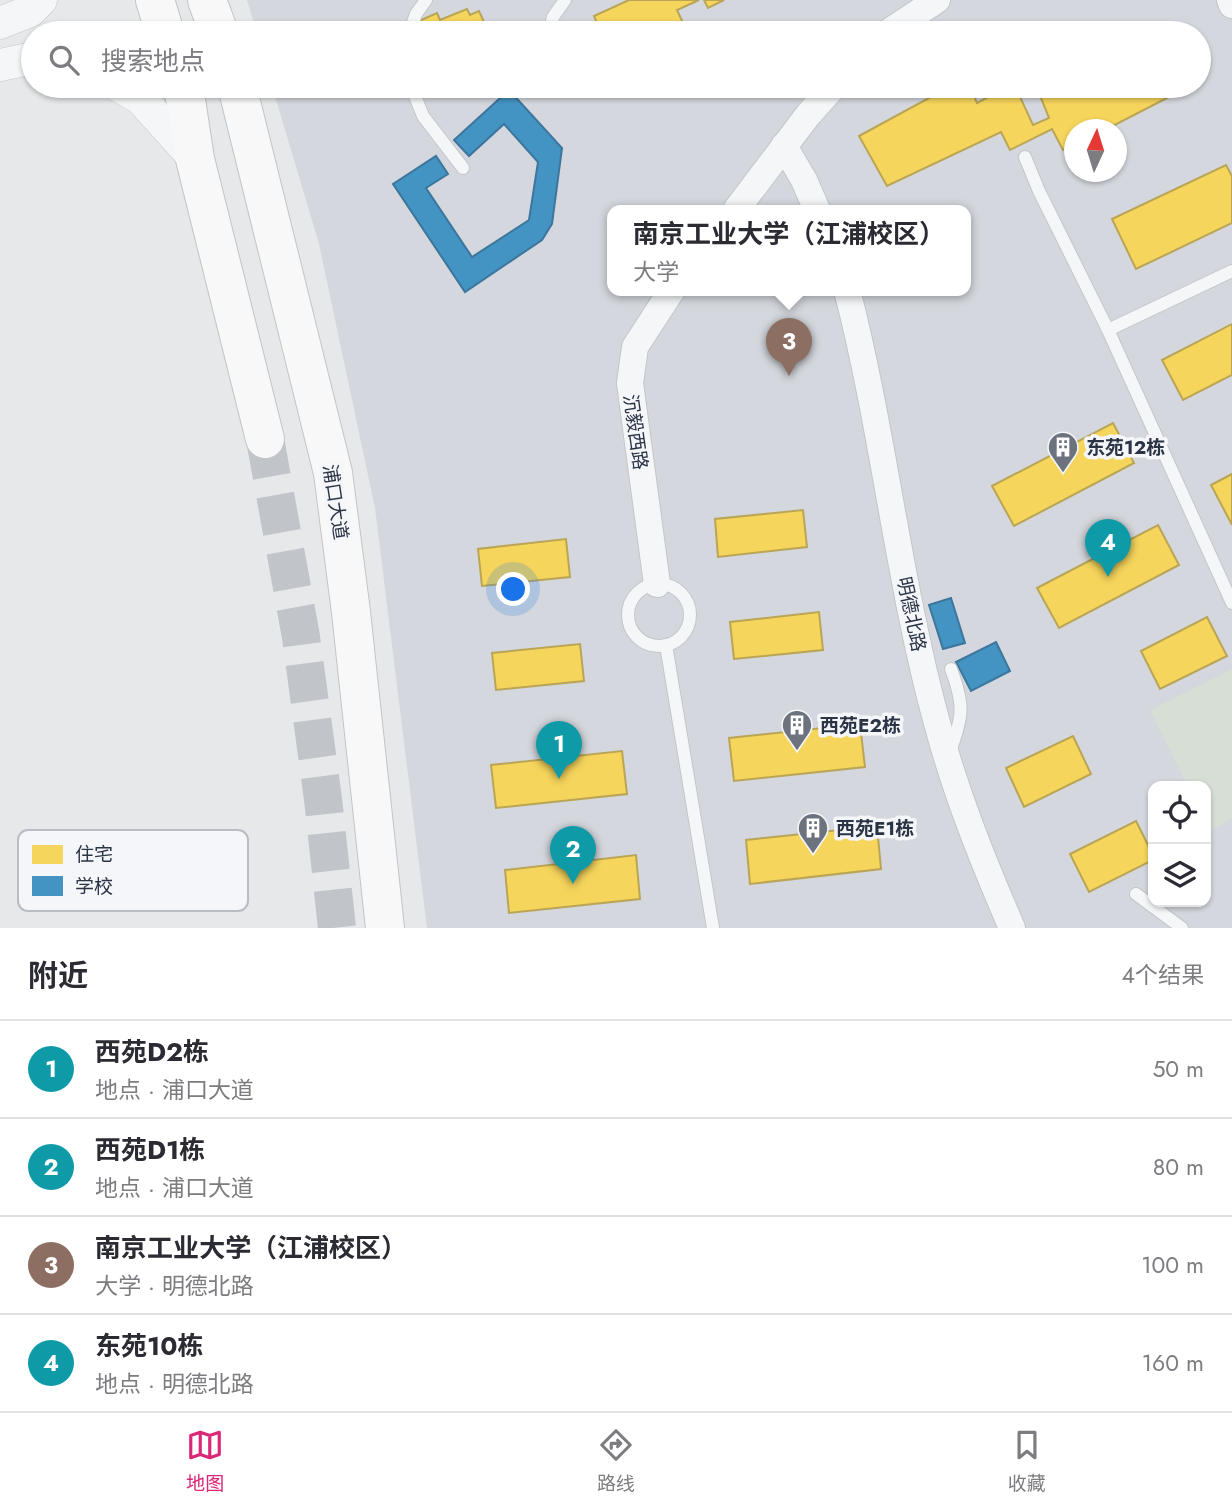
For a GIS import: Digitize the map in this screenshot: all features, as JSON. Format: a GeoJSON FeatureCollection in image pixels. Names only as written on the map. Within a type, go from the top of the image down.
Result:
{"type":"FeatureCollection","features":[{"type":"Feature","properties":{"kind":"main road"},"geometry":{"type":"LineString","coordinates":[[155,0],[161,21]]}},
{"type":"Feature","properties":{"kind":"main road"},"geometry":{"type":"LineString","coordinates":[[207,0],[215,21]]}},
{"type":"Feature","properties":{"kind":"main road"},"geometry":{"type":"LineString","coordinates":[[183,98],[195,159],[265,439]]}},
{"type":"Feature","properties":{"kind":"main road","name":"浦口大道"},"geometry":{"type":"LineString","coordinates":[[240,98],[333,473],[351,612],[385,928]]}},
{"type":"Feature","properties":{"kind":"street"},"geometry":{"type":"LineString","coordinates":[[0,23],[30,11],[41,0]]}},
{"type":"Feature","properties":{"kind":"street"},"geometry":{"type":"LineString","coordinates":[[905,21],[937,0]]}},
{"type":"Feature","properties":{"kind":"street"},"geometry":{"type":"LineString","coordinates":[[0,65],[21,61]]}},
{"type":"Feature","properties":{"kind":"street"},"geometry":{"type":"LineString","coordinates":[[140,98],[195,159]]}},
{"type":"Feature","properties":{"kind":"street"},"geometry":{"type":"LineString","coordinates":[[740,205],[824,98]]}},
{"type":"Feature","properties":{"kind":"street"},"geometry":{"type":"LineString","coordinates":[[785,146],[815,205]]}},
{"type":"Feature","properties":{"kind":"street","name":"沉毅西路"},"geometry":{"type":"LineString","coordinates":[[657,584],[630,383],[635,347],[669,296]]}},
{"type":"Feature","properties":{"kind":"street","name":"明德北路"},"geometry":{"type":"LineString","coordinates":[[849,296],[865,359],[913,622],[947,757],[962,807],[1012,928]]}},
{"type":"Feature","properties":{"kind":"lane"},"geometry":{"type":"LineString","coordinates":[[413,21],[426,0]]}},
{"type":"Feature","properties":{"kind":"lane"},"geometry":{"type":"LineString","coordinates":[[551,21],[565,0]]}},
{"type":"Feature","properties":{"kind":"lane"},"geometry":{"type":"LineString","coordinates":[[416,98],[423,116],[463,168]]}},
{"type":"Feature","properties":{"kind":"lane"},"geometry":{"type":"LineString","coordinates":[[1025,158],[1108,330],[1232,603]]}},
{"type":"Feature","properties":{"kind":"lane"},"geometry":{"type":"LineString","coordinates":[[1108,330],[1232,271]]}},
{"type":"Feature","properties":{"kind":"lane"},"geometry":{"type":"LineString","coordinates":[[657,584],[672,587],[681,593],[690,611],[686,631],[680,638],[666,645],[651,645],[642,641],[630,625],[628,616],[634,596],[642,589],[657,584]]}},
{"type":"Feature","properties":{"kind":"lane"},"geometry":{"type":"LineString","coordinates":[[666,645],[713,928]]}},
{"type":"Feature","properties":{"kind":"lane"},"geometry":{"type":"LineString","coordinates":[[947,757],[960,726],[961,696],[951,669]]}},
{"type":"Feature","properties":{"kind":"lane"},"geometry":{"type":"LineString","coordinates":[[1136,894],[1182,928]]}},
{"type":"Feature","properties":{"kind":"shaded area"},"geometry":{"type":"Polygon","coordinates":[[[247,0],[1232,0],[1232,928],[427,928],[375,508],[319,244],[276,98],[1211,98],[1211,21],[253,21],[247,0]]]}},
{"type":"Feature","properties":{"kind":"shaded area"},"geometry":{"type":"Polygon","coordinates":[[[1232,669],[1232,819],[1211,830],[1211,781],[1186,781],[1150,710],[1232,669]]]}},
{"type":"Feature","properties":{"kind":"building: 住宅"},"geometry":{"type":"Polygon","coordinates":[[[629,0],[699,0],[677,10],[682,21],[596,21],[594,16],[629,0]]]}},
{"type":"Feature","properties":{"kind":"building: 住宅"},"geometry":{"type":"Polygon","coordinates":[[[704,0],[724,0],[708,8],[704,0]]]}},
{"type":"Feature","properties":{"kind":"building: 住宅"},"geometry":{"type":"Polygon","coordinates":[[[467,9],[470,15],[479,11],[484,21],[421,20],[437,13],[440,20],[467,9]]]}},
{"type":"Feature","properties":{"kind":"building: 住宅"},"geometry":{"type":"Polygon","coordinates":[[[929,98],[975,98],[977,103],[986,98],[1021,98],[1033,125],[1049,118],[1041,98],[1167,98],[1126,119],[1064,119],[1063,150],[1052,129],[1010,150],[1001,132],[887,186],[859,136],[929,98]]]}},
{"type":"Feature","properties":{"kind":"building: 住宅"},"geometry":{"type":"Polygon","coordinates":[[[1226,165],[1232,176],[1232,223],[1136,269],[1112,219],[1226,165]]]}},
{"type":"Feature","properties":{"kind":"building: 住宅"},"geometry":{"type":"Polygon","coordinates":[[[1232,324],[1232,375],[1183,400],[1162,360],[1232,324]]]}},
{"type":"Feature","properties":{"kind":"building: 住宅","name":"东苑12栋"},"geometry":{"type":"Polygon","coordinates":[[[1113,423],[1134,463],[1014,526],[992,486],[1113,423]]]}},
{"type":"Feature","properties":{"kind":"building: 住宅"},"geometry":{"type":"Polygon","coordinates":[[[1232,474],[1232,525],[1211,485],[1232,474]]]}},
{"type":"Feature","properties":{"kind":"building: 住宅"},"geometry":{"type":"Polygon","coordinates":[[[803,510],[807,547],[718,557],[715,519],[803,510]]]}},
{"type":"Feature","properties":{"kind":"building: 住宅"},"geometry":{"type":"Polygon","coordinates":[[[1158,525],[1179,565],[1059,628],[1037,588],[1158,525]]]}},
{"type":"Feature","properties":{"kind":"building: 住宅"},"geometry":{"type":"Polygon","coordinates":[[[566,539],[570,577],[482,586],[478,549],[566,539]]]}},
{"type":"Feature","properties":{"kind":"building: 住宅"},"geometry":{"type":"Polygon","coordinates":[[[819,612],[823,650],[734,659],[730,622],[819,612]]]}},
{"type":"Feature","properties":{"kind":"building: 住宅"},"geometry":{"type":"Polygon","coordinates":[[[1207,617],[1227,656],[1160,689],[1141,651],[1207,617]]]}},
{"type":"Feature","properties":{"kind":"building: 住宅"},"geometry":{"type":"Polygon","coordinates":[[[580,644],[584,681],[496,690],[492,653],[580,644]]]}},
{"type":"Feature","properties":{"kind":"building: 住宅","name":"西苑E2栋"},"geometry":{"type":"Polygon","coordinates":[[[860,724],[865,767],[734,781],[729,738],[860,724]]]}},
{"type":"Feature","properties":{"kind":"building: 住宅"},"geometry":{"type":"Polygon","coordinates":[[[1073,736],[1091,774],[1024,807],[1006,768],[1073,736]]]}},
{"type":"Feature","properties":{"kind":"building: 住宅"},"geometry":{"type":"Polygon","coordinates":[[[622,751],[627,794],[496,808],[491,765],[622,751]]]}},
{"type":"Feature","properties":{"kind":"building: 住宅"},"geometry":{"type":"Polygon","coordinates":[[[1136,821],[1148,845],[1148,862],[1089,892],[1070,854],[1136,821]]]}},
{"type":"Feature","properties":{"kind":"building: 住宅","name":"西苑E1栋"},"geometry":{"type":"Polygon","coordinates":[[[877,826],[881,869],[750,884],[746,840],[877,826]]]}},
{"type":"Feature","properties":{"kind":"building: 住宅"},"geometry":{"type":"Polygon","coordinates":[[[636,855],[640,899],[509,913],[505,870],[636,855]]]}},
{"type":"Feature","properties":{"kind":"building: 学校"},"geometry":{"type":"Polygon","coordinates":[[[500,98],[516,98],[562,148],[552,224],[542,240],[465,292],[393,184],[436,156],[448,174],[426,188],[472,257],[529,220],[538,162],[504,124],[469,156],[454,140],[500,98]]]}},
{"type":"Feature","properties":{"kind":"building: 学校"},"geometry":{"type":"Polygon","coordinates":[[[951,598],[965,643],[943,649],[929,605],[951,598]]]}},
{"type":"Feature","properties":{"kind":"building: 学校"},"geometry":{"type":"Polygon","coordinates":[[[996,642],[1010,671],[971,691],[956,662],[996,642]]]}},
{"type":"Feature","properties":{"kind":"tunnel"},"geometry":{"type":"LineString","coordinates":[[265,439],[301,637],[337,928]]}},
{"type":"Feature","properties":{"kind":"place","name":"南京工业大学（江浦校区）"},"geometry":{"type":"Point","coordinates":[789,376]}},
{"type":"Feature","properties":{"kind":"place","name":"东苑12栋"},"geometry":{"type":"Point","coordinates":[1063,474]}},
{"type":"Feature","properties":{"kind":"place","name":"东苑10栋"},"geometry":{"type":"Point","coordinates":[1108,577]}},
{"type":"Feature","properties":{"kind":"place","name":"西苑E2栋"},"geometry":{"type":"Point","coordinates":[797,752]}},
{"type":"Feature","properties":{"kind":"place","name":"西苑D2栋"},"geometry":{"type":"Point","coordinates":[559,779]}},
{"type":"Feature","properties":{"kind":"place","name":"西苑E1栋"},"geometry":{"type":"Point","coordinates":[813,855]}},
{"type":"Feature","properties":{"kind":"place","name":"西苑D1栋"},"geometry":{"type":"Point","coordinates":[573,884]}}]}
